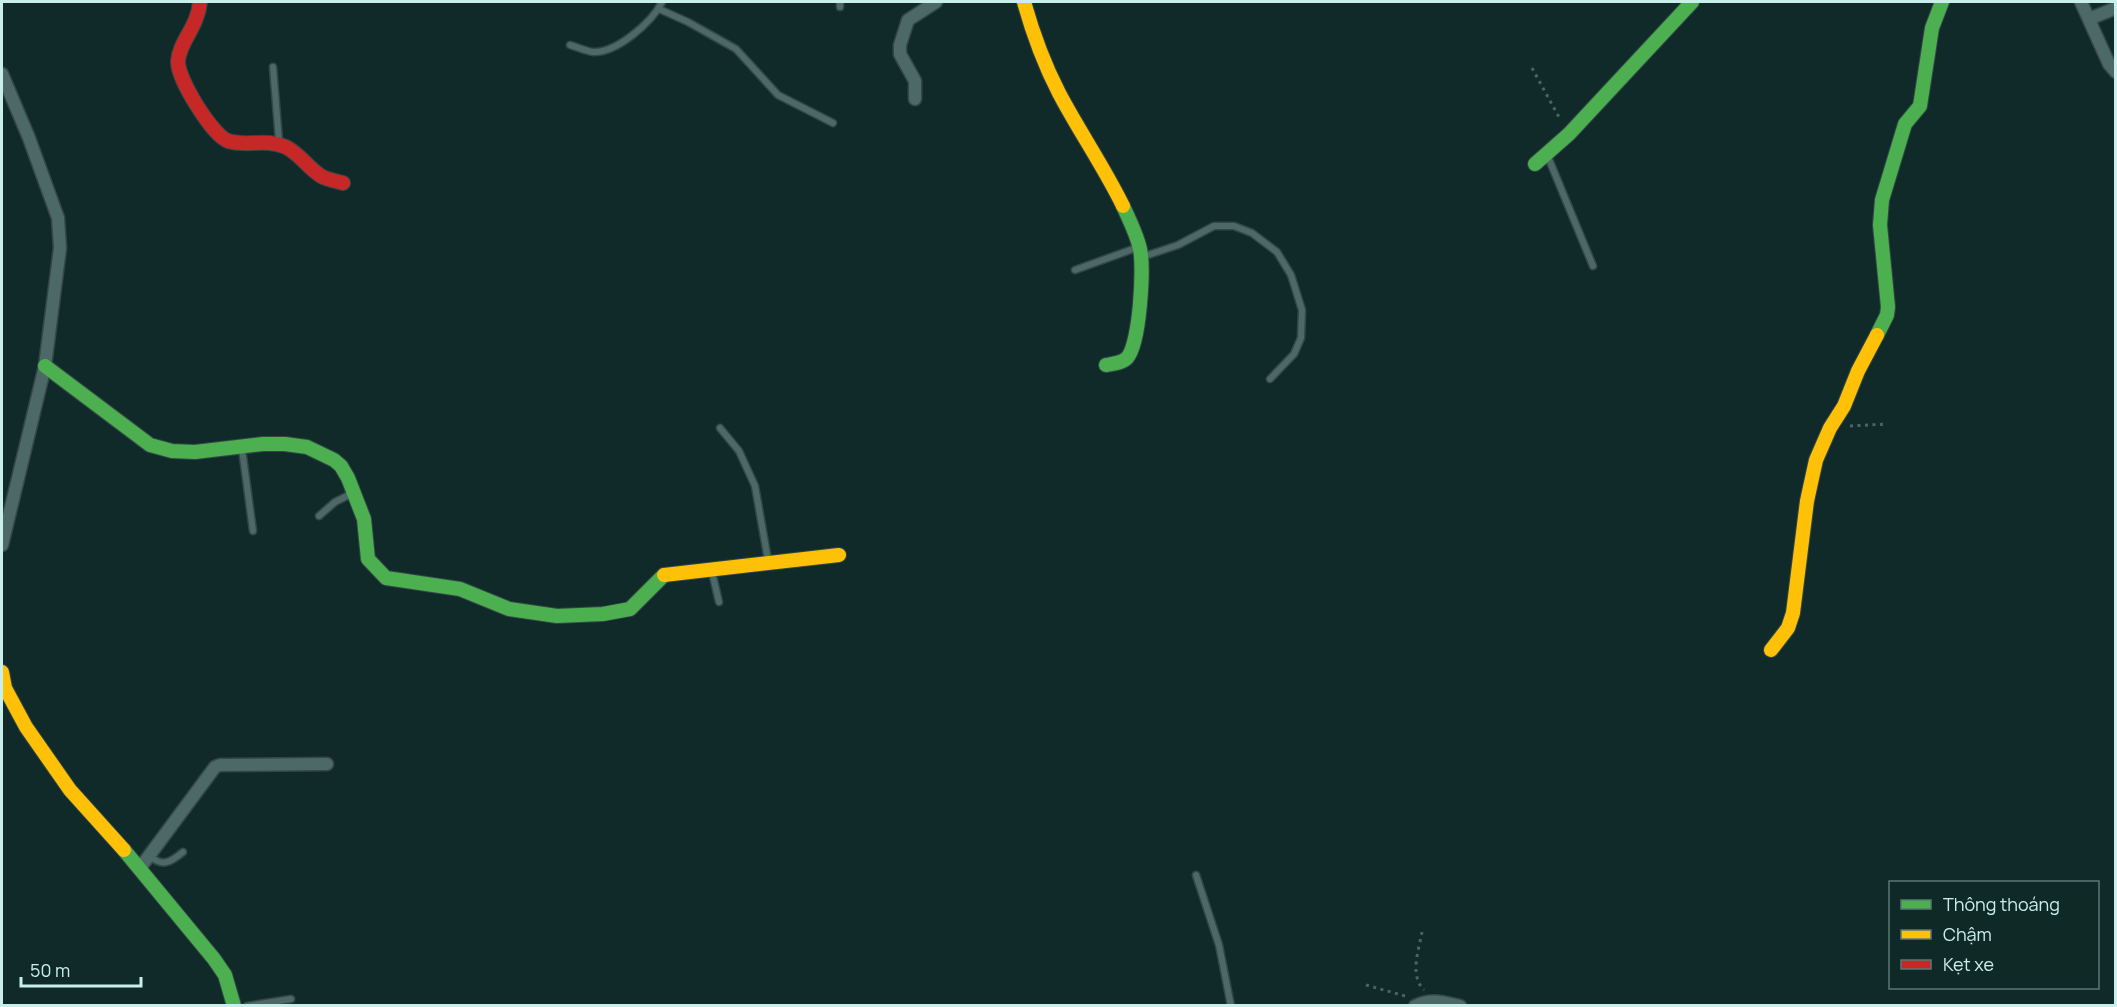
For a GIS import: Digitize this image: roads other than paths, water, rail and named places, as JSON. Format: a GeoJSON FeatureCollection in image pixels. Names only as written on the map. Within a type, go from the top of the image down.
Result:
{"type":"FeatureCollection","features":[{"type":"Feature","properties":{"kind":"street"},"geometry":{"type":"LineString","coordinates":[[200,2],[200,13],[180,55],[178,70],[218,136],[239,144],[265,141],[279,144],[300,156],[311,169],[324,178],[342,183]]}},
{"type":"Feature","properties":{"kind":"street"},"geometry":{"type":"LineString","coordinates":[[915,99],[915,81],[900,54],[900,45],[908,20],[936,2]]}},
{"type":"Feature","properties":{"kind":"street"},"geometry":{"type":"LineString","coordinates":[[1024,2],[1049,72],[1106,171],[1127,214],[1140,252],[1142,288],[1139,316],[1130,354],[1128,359],[1122,362],[1106,365]]}},
{"type":"Feature","properties":{"kind":"street"},"geometry":{"type":"LineString","coordinates":[[1535,164],[1569,134],[1692,2]]}},
{"type":"Feature","properties":{"kind":"street"},"geometry":{"type":"LineString","coordinates":[[1771,650],[1791,622],[1807,501],[1816,460],[1887,315],[1880,225],[1882,200],[1905,124],[1920,106],[1932,28],[1942,2]]}},
{"type":"Feature","properties":{"kind":"street"},"geometry":{"type":"LineString","coordinates":[[2081,2],[2109,64],[2115,72]]}},
{"type":"Feature","properties":{"kind":"street"},"geometry":{"type":"LineString","coordinates":[[2089,19],[2115,8]]}},
{"type":"Feature","properties":{"kind":"street"},"geometry":{"type":"LineString","coordinates":[[2,74],[29,138],[58,218],[60,248],[45,366],[2,545]]}},
{"type":"Feature","properties":{"kind":"street"},"geometry":{"type":"LineString","coordinates":[[45,366],[150,445],[158,448],[186,452],[290,443],[315,449],[341,466],[364,518],[364,546],[367,557],[371,565],[386,578],[460,589],[519,612],[557,616],[603,614],[630,609],[662,576],[670,573],[839,555]]}},
{"type":"Feature","properties":{"kind":"street"},"geometry":{"type":"LineString","coordinates":[[2,672],[5,688],[26,727],[70,790],[140,868],[214,959],[225,975],[234,1005]]}},
{"type":"Feature","properties":{"kind":"street"},"geometry":{"type":"LineString","coordinates":[[140,868],[216,767],[220,765],[327,764]]}},
{"type":"Feature","properties":{"kind":"street"},"geometry":{"type":"LineString","coordinates":[[1418,1004],[1434,1000],[1460,1005]]}},
{"type":"Feature","properties":{"kind":"lane"},"geometry":{"type":"LineString","coordinates":[[570,45],[593,52],[616,46],[645,24],[662,2]]}},
{"type":"Feature","properties":{"kind":"lane"},"geometry":{"type":"LineString","coordinates":[[658,9],[688,22],[736,49],[778,95],[833,123]]}},
{"type":"Feature","properties":{"kind":"lane"},"geometry":{"type":"LineString","coordinates":[[273,67],[279,144]]}},
{"type":"Feature","properties":{"kind":"lane"},"geometry":{"type":"LineString","coordinates":[[1547,153],[1593,266]]}},
{"type":"Feature","properties":{"kind":"lane"},"geometry":{"type":"LineString","coordinates":[[1075,270],[1140,252],[1178,245],[1214,226],[1234,226],[1252,233],[1277,252],[1291,275],[1302,310],[1301,338],[1294,354],[1270,379]]}},
{"type":"Feature","properties":{"kind":"lane"},"geometry":{"type":"LineString","coordinates":[[720,428],[739,451],[755,486],[768,562]]}},
{"type":"Feature","properties":{"kind":"lane"},"geometry":{"type":"LineString","coordinates":[[242,446],[253,531]]}},
{"type":"Feature","properties":{"kind":"lane"},"geometry":{"type":"LineString","coordinates":[[319,516],[335,501],[354,492]]}},
{"type":"Feature","properties":{"kind":"lane"},"geometry":{"type":"LineString","coordinates":[[711,568],[719,602]]}},
{"type":"Feature","properties":{"kind":"lane"},"geometry":{"type":"LineString","coordinates":[[149,855],[155,861],[164,864],[174,860],[183,852]]}},
{"type":"Feature","properties":{"kind":"lane"},"geometry":{"type":"LineString","coordinates":[[1196,875],[1219,945],[1231,1005]]}},
{"type":"Feature","properties":{"kind":"lane"},"geometry":{"type":"LineString","coordinates":[[247,1005],[291,999]]}}]}
